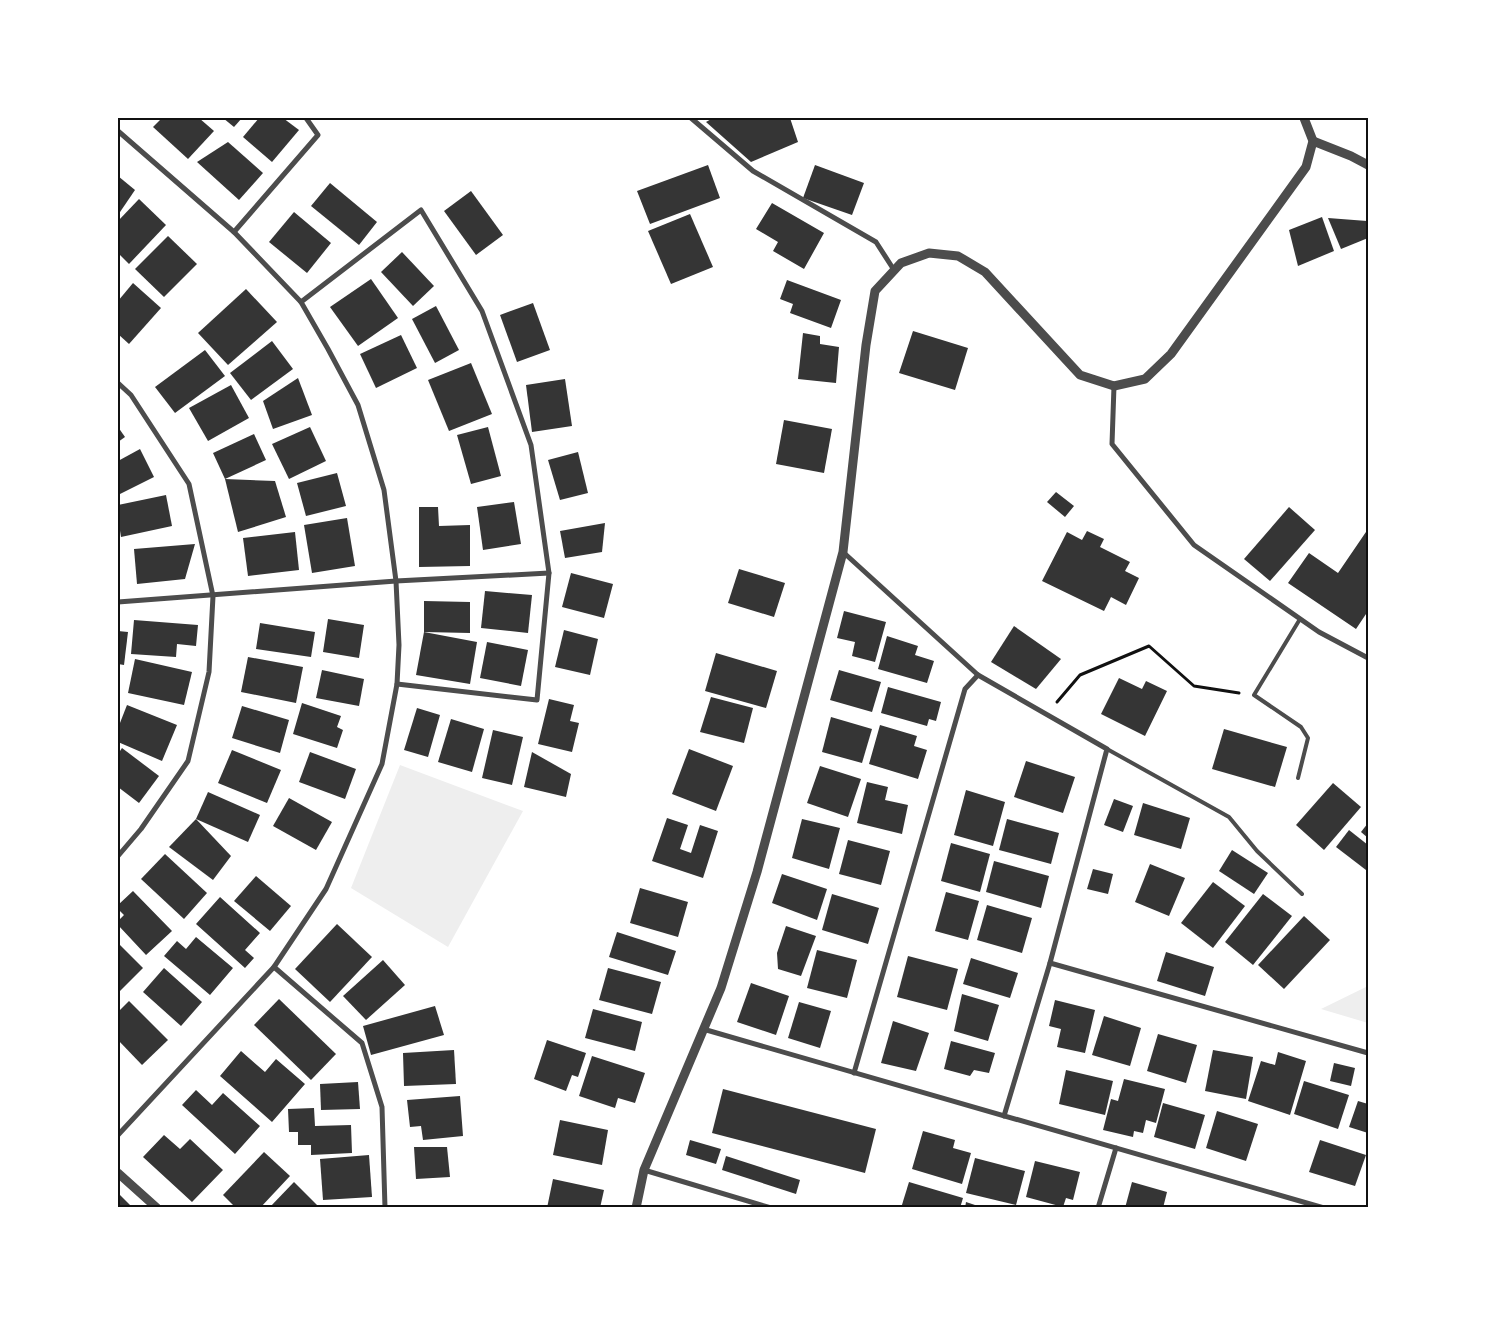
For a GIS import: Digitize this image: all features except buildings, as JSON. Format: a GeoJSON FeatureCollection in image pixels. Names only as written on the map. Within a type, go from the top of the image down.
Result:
{"type":"FeatureCollection","features":[{"type":"Feature","properties":{"kind":"street"},"geometry":{"type":"LineString","coordinates":[[234,232],[318,134],[306,118]]}},
{"type":"Feature","properties":{"kind":"street"},"geometry":{"type":"LineString","coordinates":[[691,118],[753,171],[876,242],[894,270]]}},
{"type":"Feature","properties":{"kind":"street"},"geometry":{"type":"LineString","coordinates":[[636,1208],[644,1170],[721,988],[757,872],[843,552],[866,345],[875,291],[901,263],[929,252],[958,256],[985,272],[1080,375],[1114,386],[1145,379],[1171,354],[1306,167],[1313,141],[1304,118]]}},
{"type":"Feature","properties":{"kind":"street"},"geometry":{"type":"LineString","coordinates":[[118,131],[234,232],[301,302],[358,405],[384,490],[396,581],[400,645],[397,684],[382,764],[326,888],[274,967],[118,1135]]}},
{"type":"Feature","properties":{"kind":"street"},"geometry":{"type":"LineString","coordinates":[[1313,141],[1368,165]]}},
{"type":"Feature","properties":{"kind":"street"},"geometry":{"type":"LineString","coordinates":[[301,302],[420,210],[482,311],[531,444],[549,573],[537,700],[397,684]]}},
{"type":"Feature","properties":{"kind":"street"},"geometry":{"type":"LineString","coordinates":[[118,383],[131,395],[189,484],[213,596],[209,672],[188,761],[141,829],[118,856]]}},
{"type":"Feature","properties":{"kind":"street"},"geometry":{"type":"LineString","coordinates":[[1114,386],[1112,444],[1194,545],[1318,632],[1368,658]]}},
{"type":"Feature","properties":{"kind":"street"},"geometry":{"type":"LineString","coordinates":[[843,552],[978,675],[1107,748],[1050,963],[1004,1116]]}},
{"type":"Feature","properties":{"kind":"street"},"geometry":{"type":"LineString","coordinates":[[118,602],[396,581],[549,573]]}},
{"type":"Feature","properties":{"kind":"street"},"geometry":{"type":"LineString","coordinates":[[854,1073],[965,689],[978,675]]}},
{"type":"Feature","properties":{"kind":"street"},"geometry":{"type":"LineString","coordinates":[[1050,963],[1368,1053]]}},
{"type":"Feature","properties":{"kind":"street"},"geometry":{"type":"LineString","coordinates":[[274,967],[362,1043],[382,1108],[386,1208]]}},
{"type":"Feature","properties":{"kind":"street"},"geometry":{"type":"LineString","coordinates":[[703,1029],[1324,1208]]}},
{"type":"Feature","properties":{"kind":"street"},"geometry":{"type":"LineString","coordinates":[[1098,1208],[1116,1148]]}},
{"type":"Feature","properties":{"kind":"street"},"geometry":{"type":"LineString","coordinates":[[644,1170],[772,1208]]}},
{"type":"Feature","properties":{"kind":"street"},"geometry":{"type":"LineString","coordinates":[[118,1172],[157,1208]]}},
{"type":"Feature","properties":{"kind":"lane"},"geometry":{"type":"LineString","coordinates":[[1298,778],[1308,738],[1301,727],[1254,696],[1300,619]]}},
{"type":"Feature","properties":{"kind":"lane"},"geometry":{"type":"LineString","coordinates":[[1107,748],[1229,817],[1257,851],[1302,894]]}},
{"type":"Feature","properties":{"kind":"path"},"geometry":{"type":"LineString","coordinates":[[1046,714],[1080,676],[1149,646],[1194,686],[1254,696]]}},
{"type":"Feature","properties":{"kind":"shaded area"},"geometry":{"type":"Polygon","coordinates":[[[400,765],[523,811],[448,947],[351,888],[400,765]]]}},
{"type":"Feature","properties":{"kind":"shaded area"},"geometry":{"type":"Polygon","coordinates":[[[1368,986],[1368,1023],[1321,1009],[1368,986]]]}}]}
